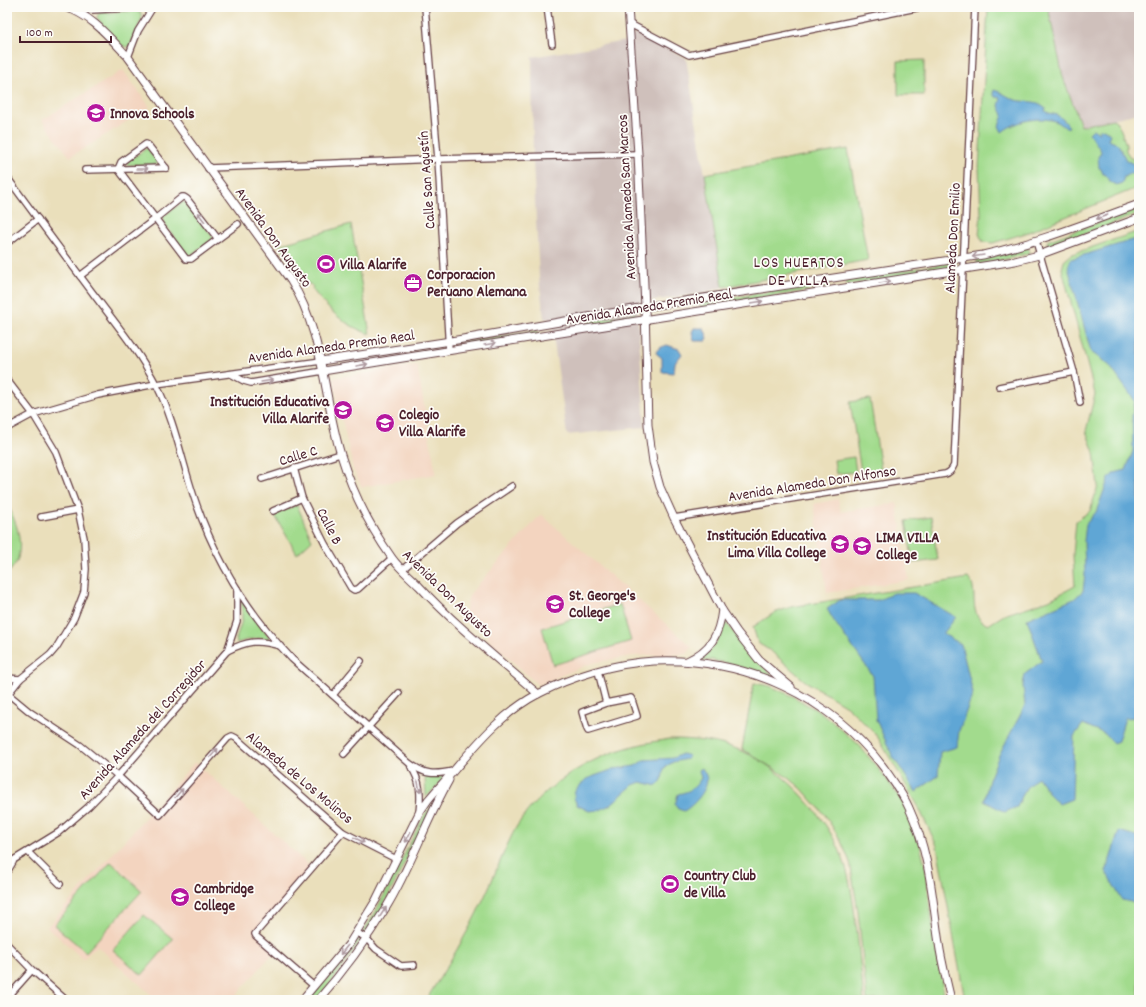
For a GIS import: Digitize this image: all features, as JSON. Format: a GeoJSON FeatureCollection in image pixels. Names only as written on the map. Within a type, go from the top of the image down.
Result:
{"type":"FeatureCollection","features":[{"type":"Feature","properties":{"kind":"street","name":"Avenida Don Augusto"},"geometry":{"type":"LineString","coordinates":[[64,7],[74,10],[96,25],[128,58],[302,297],[321,361],[340,454],[349,480],[367,517],[392,558],[432,601],[538,694]]}},
{"type":"Feature","properties":{"kind":"street"},"geometry":{"type":"LineString","coordinates":[[74,10],[148,7]]}},
{"type":"Feature","properties":{"kind":"street"},"geometry":{"type":"LineString","coordinates":[[128,58],[138,31],[153,7]]}},
{"type":"Feature","properties":{"kind":"street","name":"Calle San Agustín"},"geometry":{"type":"LineString","coordinates":[[425,7],[438,159],[449,351]]}},
{"type":"Feature","properties":{"kind":"street"},"geometry":{"type":"LineString","coordinates":[[547,7],[552,44]]}},
{"type":"Feature","properties":{"kind":"street","name":"Avenida Alameda San Marcos"},"geometry":{"type":"LineString","coordinates":[[628,7],[638,154],[645,307],[648,425],[653,462],[660,487],[674,518],[722,610],[759,660],[804,696]]}},
{"type":"Feature","properties":{"kind":"street"},"geometry":{"type":"LineString","coordinates":[[630,24],[688,55],[921,7]]}},
{"type":"Feature","properties":{"kind":"street","name":"Alameda Don Emilio"},"geometry":{"type":"LineString","coordinates":[[952,470],[954,465],[975,7]]}},
{"type":"Feature","properties":{"kind":"street"},"geometry":{"type":"LineString","coordinates":[[85,170],[166,168],[146,144],[122,162],[118,168]]}},
{"type":"Feature","properties":{"kind":"street"},"geometry":{"type":"LineString","coordinates":[[208,168],[438,159],[638,154]]}},
{"type":"Feature","properties":{"kind":"street"},"geometry":{"type":"LineString","coordinates":[[118,168],[186,259],[191,259],[238,224]]}},
{"type":"Feature","properties":{"kind":"street"},"geometry":{"type":"LineString","coordinates":[[7,177],[135,350],[156,384],[172,422],[195,500],[206,527],[237,589],[280,646],[292,659],[409,763],[418,770],[429,774],[454,771]]}},
{"type":"Feature","properties":{"kind":"street"},"geometry":{"type":"LineString","coordinates":[[80,276],[182,197],[184,197],[218,239]]}},
{"type":"Feature","properties":{"kind":"street","name":"Avenida Alameda Premio Real"},"geometry":{"type":"LineString","coordinates":[[7,428],[33,414],[98,395],[156,384],[448,342],[645,307],[1003,251],[1036,241],[1139,204]]}},
{"type":"Feature","properties":{"kind":"street","name":"Avenida Alameda Premio Real"},"geometry":{"type":"LineString","coordinates":[[231,374],[251,383],[398,358],[1015,261],[1040,254],[1139,218]]}},
{"type":"Feature","properties":{"kind":"street"},"geometry":{"type":"LineString","coordinates":[[7,243],[38,219]]}},
{"type":"Feature","properties":{"kind":"street"},"geometry":{"type":"LineString","coordinates":[[1036,241],[1074,372],[1080,403]]}},
{"type":"Feature","properties":{"kind":"street"},"geometry":{"type":"LineString","coordinates":[[577,319],[579,330]]}},
{"type":"Feature","properties":{"kind":"street"},"geometry":{"type":"LineString","coordinates":[[546,324],[548,335]]}},
{"type":"Feature","properties":{"kind":"street"},"geometry":{"type":"LineString","coordinates":[[396,349],[398,358]]}},
{"type":"Feature","properties":{"kind":"street"},"geometry":{"type":"LineString","coordinates":[[999,387],[1074,372]]}},
{"type":"Feature","properties":{"kind":"street"},"geometry":{"type":"LineString","coordinates":[[7,380],[33,414],[56,452],[78,510],[84,538],[86,569],[84,592],[74,618],[56,648],[50,655],[20,679],[7,693],[30,712],[80,745],[118,776]]}},
{"type":"Feature","properties":{"kind":"street","name":"Calle C"},"geometry":{"type":"LineString","coordinates":[[262,479],[340,454]]}},
{"type":"Feature","properties":{"kind":"street","name":"Calle B"},"geometry":{"type":"LineString","coordinates":[[294,468],[302,498],[325,544],[351,588],[354,590],[358,589],[392,558]]}},
{"type":"Feature","properties":{"kind":"street","name":"Avenida Alameda Don Alfonso"},"geometry":{"type":"LineString","coordinates":[[674,518],[945,474],[952,470]]}},
{"type":"Feature","properties":{"kind":"street"},"geometry":{"type":"LineString","coordinates":[[403,569],[457,523],[512,486]]}},
{"type":"Feature","properties":{"kind":"street"},"geometry":{"type":"LineString","coordinates":[[273,511],[302,498]]}},
{"type":"Feature","properties":{"kind":"street"},"geometry":{"type":"LineString","coordinates":[[41,517],[78,510]]}},
{"type":"Feature","properties":{"kind":"street","name":"Avenida Alameda del Corregidor"},"geometry":{"type":"LineString","coordinates":[[7,864],[59,832],[88,806],[118,776],[227,651],[237,621],[237,589]]}},
{"type":"Feature","properties":{"kind":"street"},"geometry":{"type":"LineString","coordinates":[[686,662],[701,653],[713,640],[718,630],[722,610]]}},
{"type":"Feature","properties":{"kind":"street","name":"Avenida Alameda del Corregidor"},"geometry":{"type":"LineString","coordinates":[[227,651],[255,641],[267,642],[280,646]]}},
{"type":"Feature","properties":{"kind":"street"},"geometry":{"type":"LineString","coordinates":[[333,695],[361,661]]}},
{"type":"Feature","properties":{"kind":"street"},"geometry":{"type":"LineString","coordinates":[[302,1000],[349,944],[376,900],[419,813],[441,784],[489,731],[508,714],[538,694],[565,682],[619,666],[654,661],[703,663],[730,668],[757,676],[804,696],[836,718],[859,739],[875,757],[909,807],[922,839],[930,870],[940,950],[951,1000]]}},
{"type":"Feature","properties":{"kind":"street"},"geometry":{"type":"LineString","coordinates":[[598,671],[606,703]]}},
{"type":"Feature","properties":{"kind":"street"},"geometry":{"type":"LineString","coordinates":[[7,678],[20,679]]}},
{"type":"Feature","properties":{"kind":"street"},"geometry":{"type":"LineString","coordinates":[[344,754],[399,693]]}},
{"type":"Feature","properties":{"kind":"street"},"geometry":{"type":"LineString","coordinates":[[631,698],[637,716],[588,731],[582,712],[606,703],[631,698]]}},
{"type":"Feature","properties":{"kind":"street","name":"Alameda de Los Molinos"},"geometry":{"type":"LineString","coordinates":[[118,776],[160,815],[228,738],[232,736],[343,832],[396,859]]}},
{"type":"Feature","properties":{"kind":"street"},"geometry":{"type":"LineString","coordinates":[[409,763],[416,773],[420,786],[421,798],[419,813]]}},
{"type":"Feature","properties":{"kind":"street"},"geometry":{"type":"LineString","coordinates":[[318,1000],[332,984],[366,938],[387,906],[408,865],[439,797],[454,771]]}},
{"type":"Feature","properties":{"kind":"street"},"geometry":{"type":"LineString","coordinates":[[314,986],[256,936],[256,934],[343,832]]}},
{"type":"Feature","properties":{"kind":"street"},"geometry":{"type":"LineString","coordinates":[[28,852],[60,884]]}},
{"type":"Feature","properties":{"kind":"street"},"geometry":{"type":"LineString","coordinates":[[7,872],[13,861]]}},
{"type":"Feature","properties":{"kind":"street"},"geometry":{"type":"LineString","coordinates":[[356,932],[366,938],[376,949],[401,966],[414,964]]}},
{"type":"Feature","properties":{"kind":"street"},"geometry":{"type":"LineString","coordinates":[[7,944],[32,970],[66,1000]]}},
{"type":"Feature","properties":{"kind":"street"},"geometry":{"type":"LineString","coordinates":[[7,998],[32,970]]}},
{"type":"Feature","properties":{"kind":"shaded area"},"geometry":{"type":"Polygon","coordinates":[[[1048,7],[1139,7],[1139,113],[1081,126],[1063,77],[1048,7]]]}},
{"type":"Feature","properties":{"kind":"shaded area"},"geometry":{"type":"Polygon","coordinates":[[[637,32],[686,58],[723,287],[704,293],[637,303],[645,427],[567,435],[551,321],[544,318],[539,278],[533,162],[532,57],[626,41],[637,32]]]}},
{"type":"Feature","properties":{"kind":"shaded area","name":"Innova Schools"},"geometry":{"type":"Polygon","coordinates":[[[123,70],[150,107],[70,157],[42,120],[123,70]]]}},
{"type":"Feature","properties":{"kind":"shaded area","name":"Colegio Villa Alarife"},"geometry":{"type":"Polygon","coordinates":[[[417,365],[436,474],[362,487],[353,469],[333,378],[417,365]]]}},
{"type":"Feature","properties":{"kind":"shaded area","name":"LIMA VILLA College"},"geometry":{"type":"Polygon","coordinates":[[[838,499],[841,512],[897,503],[909,580],[827,593],[814,504],[838,499]]]}},
{"type":"Feature","properties":{"kind":"shaded area","name":"St. George's College"},"geometry":{"type":"Polygon","coordinates":[[[541,514],[692,647],[687,654],[631,656],[592,663],[538,685],[487,638],[489,634],[465,613],[469,595],[541,514]]]}},
{"type":"Feature","properties":{"kind":"shaded area","name":"Cambridge College"},"geometry":{"type":"Polygon","coordinates":[[[195,762],[312,868],[256,933],[276,950],[232,1000],[212,1000],[206,994],[200,1000],[157,1000],[97,946],[83,959],[47,927],[195,762]]]}},
{"type":"Feature","properties":{"kind":"green space"},"geometry":{"type":"Polygon","coordinates":[[[988,7],[1048,7],[1063,77],[1081,126],[1113,119],[1116,121],[1121,130],[1126,145],[1126,151],[1130,157],[1139,163],[1139,187],[1026,233],[993,243],[983,242],[979,234],[981,215],[979,168],[988,7]]]}},
{"type":"Feature","properties":{"kind":"green space"},"geometry":{"type":"Polygon","coordinates":[[[137,11],[141,13],[142,18],[130,46],[125,47],[121,45],[97,18],[98,14],[100,13],[137,11]]]}},
{"type":"Feature","properties":{"kind":"green space"},"geometry":{"type":"Polygon","coordinates":[[[924,60],[924,95],[898,95],[898,61],[924,60]]]}},
{"type":"Feature","properties":{"kind":"green space"},"geometry":{"type":"Polygon","coordinates":[[[147,148],[158,162],[157,164],[127,165],[127,162],[147,148]]]}},
{"type":"Feature","properties":{"kind":"green space"},"geometry":{"type":"Polygon","coordinates":[[[848,149],[868,260],[723,287],[705,174],[848,149]]]}},
{"type":"Feature","properties":{"kind":"green space"},"geometry":{"type":"Polygon","coordinates":[[[183,202],[186,202],[213,237],[212,240],[190,256],[187,255],[162,220],[163,216],[183,202]]]}},
{"type":"Feature","properties":{"kind":"green space"},"geometry":{"type":"Polygon","coordinates":[[[1139,208],[1139,214],[1049,247],[1047,241],[1139,208]]]}},
{"type":"Feature","properties":{"kind":"green space","name":"Villa Alarife"},"geometry":{"type":"Polygon","coordinates":[[[351,224],[370,334],[345,322],[324,304],[312,289],[313,287],[308,284],[279,245],[351,224]]]}},
{"type":"Feature","properties":{"kind":"green space"},"geometry":{"type":"Polygon","coordinates":[[[1139,231],[1139,1000],[967,1000],[964,995],[937,846],[917,804],[877,736],[848,707],[805,681],[772,652],[758,643],[753,627],[774,613],[791,607],[968,578],[972,584],[977,615],[988,625],[1004,615],[1049,600],[1075,586],[1073,555],[1076,521],[1090,511],[1098,486],[1094,452],[1086,431],[1095,394],[1062,269],[1064,261],[1072,254],[1139,231]]]}},
{"type":"Feature","properties":{"kind":"green space"},"geometry":{"type":"Polygon","coordinates":[[[1028,247],[1029,253],[1012,258],[977,264],[977,259],[1010,253],[1028,247]]]}},
{"type":"Feature","properties":{"kind":"green space"},"geometry":{"type":"Polygon","coordinates":[[[955,262],[956,268],[847,285],[846,280],[955,262]]]}},
{"type":"Feature","properties":{"kind":"green space"},"geometry":{"type":"Polygon","coordinates":[[[828,282],[829,287],[701,308],[700,303],[828,282]]]}},
{"type":"Feature","properties":{"kind":"green space"},"geometry":{"type":"Polygon","coordinates":[[[636,313],[636,318],[588,326],[587,322],[636,313]]]}},
{"type":"Feature","properties":{"kind":"green space"},"geometry":{"type":"Polygon","coordinates":[[[537,331],[538,335],[463,347],[462,342],[537,331]]]}},
{"type":"Feature","properties":{"kind":"green space"},"geometry":{"type":"Polygon","coordinates":[[[870,399],[881,469],[861,472],[850,402],[870,399]]]}},
{"type":"Feature","properties":{"kind":"green space"},"geometry":{"type":"Polygon","coordinates":[[[854,457],[856,472],[836,474],[834,460],[854,457]]]}},
{"type":"Feature","properties":{"kind":"green space"},"geometry":{"type":"Polygon","coordinates":[[[7,503],[17,529],[20,543],[17,560],[10,571],[7,571],[7,503]]]}},
{"type":"Feature","properties":{"kind":"green space"},"geometry":{"type":"Polygon","coordinates":[[[297,505],[312,540],[297,554],[274,514],[297,505]]]}},
{"type":"Feature","properties":{"kind":"green space"},"geometry":{"type":"Polygon","coordinates":[[[931,517],[938,560],[913,563],[906,521],[931,517]]]}},
{"type":"Feature","properties":{"kind":"green space"},"geometry":{"type":"Polygon","coordinates":[[[242,600],[271,639],[259,638],[237,643],[236,639],[242,620],[242,600]]]}},
{"type":"Feature","properties":{"kind":"green space"},"geometry":{"type":"Polygon","coordinates":[[[620,604],[631,641],[553,665],[542,628],[620,604]]]}},
{"type":"Feature","properties":{"kind":"green space"},"geometry":{"type":"Polygon","coordinates":[[[725,621],[753,657],[778,680],[734,665],[712,660],[703,661],[701,659],[710,651],[716,642],[725,621]]]}},
{"type":"Feature","properties":{"kind":"green space"},"geometry":{"type":"Polygon","coordinates":[[[754,683],[770,686],[794,697],[823,714],[858,744],[885,777],[905,805],[919,842],[925,864],[935,943],[945,1000],[867,1000],[858,912],[850,862],[840,839],[825,815],[802,789],[789,778],[742,749],[754,683]]]}},
{"type":"Feature","properties":{"kind":"green space","name":"Country Club de Villa"},"geometry":{"type":"Polygon","coordinates":[[[670,739],[706,741],[742,751],[759,760],[791,784],[806,799],[819,816],[840,851],[848,876],[853,899],[864,1000],[426,1000],[470,926],[514,831],[532,806],[544,794],[569,774],[597,759],[625,748],[670,739]]]}},
{"type":"Feature","properties":{"kind":"green space"},"geometry":{"type":"Polygon","coordinates":[[[426,776],[446,777],[426,797],[425,779],[426,776]]]}},
{"type":"Feature","properties":{"kind":"green space"},"geometry":{"type":"Polygon","coordinates":[[[434,803],[382,909],[335,978],[315,1000],[309,1000],[355,944],[375,913],[424,815],[434,803]]]}},
{"type":"Feature","properties":{"kind":"green space"},"geometry":{"type":"Polygon","coordinates":[[[111,862],[142,891],[86,952],[54,925],[111,862]]]}},
{"type":"Feature","properties":{"kind":"green space"},"geometry":{"type":"Polygon","coordinates":[[[144,915],[173,939],[142,975],[113,950],[144,915]]]}},
{"type":"Feature","properties":{"kind":"water"},"geometry":{"type":"Polygon","coordinates":[[[994,90],[1015,100],[1039,103],[1046,108],[1046,112],[1061,117],[1069,127],[1066,128],[1055,121],[1034,119],[1020,122],[1002,132],[999,126],[1003,115],[999,106],[1001,98],[995,97],[993,93],[994,90]]]}},
{"type":"Feature","properties":{"kind":"water"},"geometry":{"type":"Polygon","coordinates":[[[1093,129],[1099,133],[1099,130],[1104,129],[1110,134],[1108,140],[1118,144],[1126,160],[1139,167],[1139,173],[1129,174],[1124,177],[1122,183],[1116,185],[1110,182],[1099,168],[1098,157],[1101,152],[1089,133],[1093,129]]]}},
{"type":"Feature","properties":{"kind":"water"},"geometry":{"type":"Polygon","coordinates":[[[1139,238],[1139,717],[1125,718],[1118,741],[1113,743],[1105,734],[1083,724],[1074,736],[1072,799],[1059,804],[1050,795],[1038,777],[1026,788],[1017,807],[1005,812],[984,801],[989,780],[999,755],[1025,706],[1023,685],[1025,674],[1042,661],[1027,619],[1074,599],[1083,591],[1085,574],[1084,541],[1086,524],[1096,512],[1108,480],[1114,473],[1126,470],[1133,451],[1132,415],[1135,401],[1109,365],[1091,352],[1068,267],[1071,259],[1139,238]]]}},
{"type":"Feature","properties":{"kind":"water"},"geometry":{"type":"Polygon","coordinates":[[[694,328],[704,328],[708,338],[706,341],[694,341],[692,332],[694,328]]]}},
{"type":"Feature","properties":{"kind":"water"},"geometry":{"type":"Polygon","coordinates":[[[667,345],[679,349],[682,354],[675,363],[674,373],[662,372],[662,358],[656,353],[659,349],[667,345]]]}},
{"type":"Feature","properties":{"kind":"water"},"geometry":{"type":"Polygon","coordinates":[[[894,593],[914,593],[956,617],[943,634],[961,644],[973,693],[959,731],[957,747],[940,752],[938,776],[916,792],[892,755],[876,720],[873,676],[827,609],[840,600],[879,600],[894,593]]]}},
{"type":"Feature","properties":{"kind":"water"},"geometry":{"type":"Polygon","coordinates":[[[682,754],[689,756],[687,759],[673,762],[664,768],[662,780],[657,786],[641,782],[633,785],[610,805],[600,810],[589,811],[577,805],[574,798],[575,791],[586,779],[614,769],[635,766],[644,760],[673,758],[682,754]]]}},
{"type":"Feature","properties":{"kind":"water"},"geometry":{"type":"Polygon","coordinates":[[[702,768],[707,780],[705,789],[688,809],[684,811],[678,809],[675,805],[678,794],[689,791],[696,785],[701,778],[699,770],[702,768]]]}},
{"type":"Feature","properties":{"kind":"water"},"geometry":{"type":"Polygon","coordinates":[[[1119,831],[1139,837],[1139,904],[1122,900],[1106,872],[1119,831]]]}},
{"type":"Feature","properties":{"kind":"place","name":"Innova Schools"},"geometry":{"type":"Point","coordinates":[96,113]}},
{"type":"Feature","properties":{"kind":"place","name":"Villa Alarife"},"geometry":{"type":"Point","coordinates":[326,264]}},
{"type":"Feature","properties":{"kind":"place","name":"Corporacion Peruano Alemana"},"geometry":{"type":"Point","coordinates":[413,283]}},
{"type":"Feature","properties":{"kind":"place","name":"Institución Educativa Villa Alarife"},"geometry":{"type":"Point","coordinates":[343,410]}},
{"type":"Feature","properties":{"kind":"place","name":"Colegio Villa Alarife"},"geometry":{"type":"Point","coordinates":[385,423]}},
{"type":"Feature","properties":{"kind":"place","name":"Institución Educativa Lima Villa College"},"geometry":{"type":"Point","coordinates":[840,544]}},
{"type":"Feature","properties":{"kind":"place","name":"LIMA VILLA College"},"geometry":{"type":"Point","coordinates":[862,546]}},
{"type":"Feature","properties":{"kind":"place","name":"St. George's College"},"geometry":{"type":"Point","coordinates":[555,604]}},
{"type":"Feature","properties":{"kind":"place","name":"Country Club de Villa"},"geometry":{"type":"Point","coordinates":[670,884]}},
{"type":"Feature","properties":{"kind":"place","name":"Cambridge College"},"geometry":{"type":"Point","coordinates":[180,897]}},
{"type":"Feature","properties":{"kind":"district","name":"LOS HUERTOS DE VILLA"},"geometry":{"type":"Point","coordinates":[799,270]}}]}
